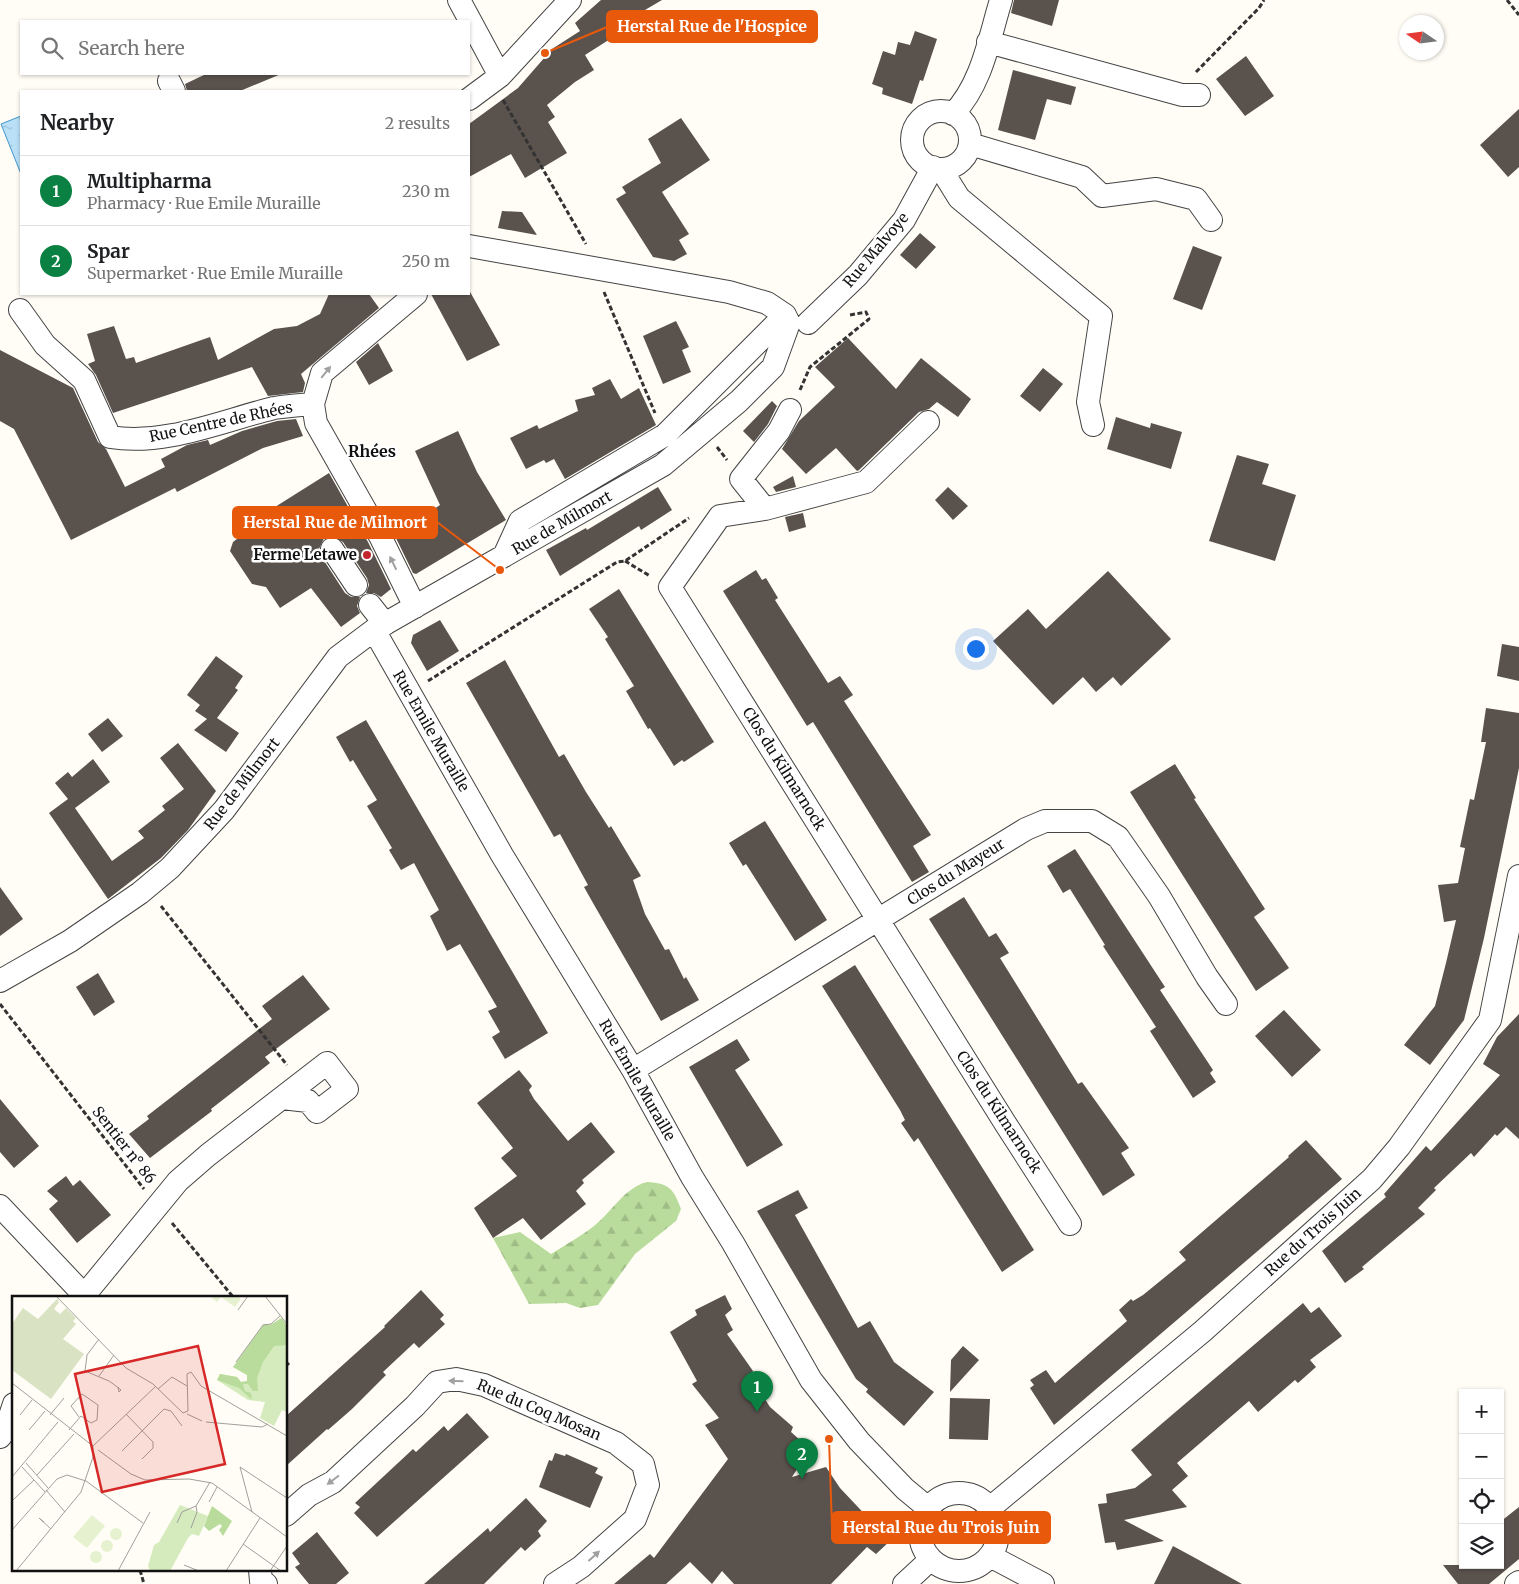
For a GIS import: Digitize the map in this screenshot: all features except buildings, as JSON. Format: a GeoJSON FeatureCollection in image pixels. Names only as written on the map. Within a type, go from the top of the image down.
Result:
{"type":"FeatureCollection","features":[{"type":"Feature","properties":{"kind":"street"},"geometry":{"type":"LineString","coordinates":[[459,0],[468,20]]}},
{"type":"Feature","properties":{"kind":"street"},"geometry":{"type":"LineString","coordinates":[[470,98],[496,79],[570,0]]}},
{"type":"Feature","properties":{"kind":"street"},"geometry":{"type":"LineString","coordinates":[[953,114],[964,102],[974,86],[1001,0]]}},
{"type":"Feature","properties":{"kind":"street"},"geometry":{"type":"LineString","coordinates":[[470,23],[496,79]]}},
{"type":"Feature","properties":{"kind":"street"},"geometry":{"type":"LineString","coordinates":[[988,42],[1182,95],[1194,87]]}},
{"type":"Feature","properties":{"kind":"street"},"geometry":{"type":"LineString","coordinates":[[933,112],[953,114],[967,126],[970,144],[961,162],[952,167],[937,168],[922,162],[915,153],[912,143],[913,132],[924,116],[933,112]]}},
{"type":"Feature","properties":{"kind":"street"},"geometry":{"type":"LineString","coordinates":[[970,144],[1082,178],[1102,196],[1156,189],[1196,199],[1211,220]]}},
{"type":"Feature","properties":{"kind":"street"},"geometry":{"type":"LineString","coordinates":[[937,168],[959,198],[1101,316],[1088,402],[1093,425]]}},
{"type":"Feature","properties":{"kind":"street","name":"Rue Malvoye"},"geometry":{"type":"LineString","coordinates":[[808,323],[858,275],[904,220],[937,168]]}},
{"type":"Feature","properties":{"kind":"street"},"geometry":{"type":"LineString","coordinates":[[470,246],[729,292],[767,303],[785,315],[664,435],[520,521],[504,556]]}},
{"type":"Feature","properties":{"kind":"street","name":"Rue Centre de Rhées"},"geometry":{"type":"LineString","coordinates":[[415,295],[322,373],[312,404],[316,423],[380,536],[415,607]]}},
{"type":"Feature","properties":{"kind":"street","name":"Rue Centre de Rhées"},"geometry":{"type":"LineString","coordinates":[[20,310],[45,345],[84,380],[110,437],[129,440],[193,431],[276,408],[312,404]]}},
{"type":"Feature","properties":{"kind":"street","name":"Rue de Milmort"},"geometry":{"type":"LineString","coordinates":[[0,981],[70,941],[146,888],[204,834],[338,657],[379,627],[663,465],[704,431],[773,367],[789,323],[785,315]]}},
{"type":"Feature","properties":{"kind":"street"},"geometry":{"type":"LineString","coordinates":[[765,508],[741,479],[779,431],[793,404]]}},
{"type":"Feature","properties":{"kind":"street"},"geometry":{"type":"LineString","coordinates":[[670,587],[720,516],[765,508],[866,482],[928,422]]}},
{"type":"Feature","properties":{"kind":"street"},"geometry":{"type":"LineString","coordinates":[[332,549],[356,585]]}},
{"type":"Feature","properties":{"kind":"street","name":"Clos du Kilmarnock"},"geometry":{"type":"LineString","coordinates":[[670,587],[1070,1224]]}},
{"type":"Feature","properties":{"kind":"street","name":"Rue Emile Muraille"},"geometry":{"type":"LineString","coordinates":[[370,605],[409,693],[502,855],[633,1070],[692,1177],[733,1243],[811,1380],[859,1441],[905,1489],[928,1508]]}},
{"type":"Feature","properties":{"kind":"street","name":"Clos du Mayeur"},"geometry":{"type":"LineString","coordinates":[[633,1070],[1026,829],[1045,821],[1092,821],[1118,837],[1159,896],[1207,977],[1226,1004]]}},
{"type":"Feature","properties":{"kind":"street","name":"Rue du Trois Juin"},"geometry":{"type":"LineString","coordinates":[[990,1508],[1203,1330],[1325,1222],[1383,1166],[1490,1020],[1519,876]]}},
{"type":"Feature","properties":{"kind":"street"},"geometry":{"type":"LineString","coordinates":[[84,1296],[178,1181],[195,1166],[301,1083],[327,1063],[347,1089],[317,1112],[308,1102],[282,1098]]}},
{"type":"Feature","properties":{"kind":"street"},"geometry":{"type":"LineString","coordinates":[[0,1206],[82,1296]]}},
{"type":"Feature","properties":{"kind":"street","name":"Rue du Coq Mosan"},"geometry":{"type":"LineString","coordinates":[[288,1513],[308,1494],[333,1482],[415,1406],[437,1382],[456,1379],[484,1385],[616,1443],[643,1464],[648,1485],[635,1519],[581,1567],[555,1584]]}},
{"type":"Feature","properties":{"kind":"street"},"geometry":{"type":"LineString","coordinates":[[0,1437],[5,1431],[12,1410]]}},
{"type":"Feature","properties":{"kind":"street"},"geometry":{"type":"LineString","coordinates":[[952,1493],[966,1493],[979,1498],[990,1508],[996,1519],[998,1532],[996,1544],[990,1556],[980,1565],[968,1570],[955,1571],[943,1568],[930,1560],[921,1541],[920,1529],[922,1518],[928,1508],[939,1498],[952,1493]]}},
{"type":"Feature","properties":{"kind":"street"},"geometry":{"type":"LineString","coordinates":[[990,1556],[1043,1584]]}},
{"type":"Feature","properties":{"kind":"street"},"geometry":{"type":"LineString","coordinates":[[904,1584],[930,1560]]}},
{"type":"Feature","properties":{"kind":"street"},"geometry":{"type":"LineString","coordinates":[[260,1572],[262,1581],[266,1584]]}},
{"type":"Feature","properties":{"kind":"path"},"geometry":{"type":"LineString","coordinates":[[1194,87],[1264,0]]}},
{"type":"Feature","properties":{"kind":"path"},"geometry":{"type":"LineString","coordinates":[[1507,0],[1519,15]]}},
{"type":"Feature","properties":{"kind":"path"},"geometry":{"type":"LineString","coordinates":[[496,79],[597,269],[664,435]]}},
{"type":"Feature","properties":{"kind":"path"},"geometry":{"type":"LineString","coordinates":[[793,404],[810,366],[869,319],[866,312],[843,318]]}},
{"type":"Feature","properties":{"kind":"path"},"geometry":{"type":"LineString","coordinates":[[704,431],[741,479]]}},
{"type":"Feature","properties":{"kind":"path"},"geometry":{"type":"LineString","coordinates":[[409,693],[617,562],[625,561],[684,523],[692,515]]}},
{"type":"Feature","properties":{"kind":"path"},"geometry":{"type":"LineString","coordinates":[[625,561],[670,587]]}},
{"type":"Feature","properties":{"kind":"path"},"geometry":{"type":"LineString","coordinates":[[146,888],[301,1083]]}},
{"type":"Feature","properties":{"kind":"path","name":"Sentier n° 86"},"geometry":{"type":"LineString","coordinates":[[0,1004],[157,1206],[232,1296]]}},
{"type":"Feature","properties":{"kind":"green space"},"geometry":{"type":"Polygon","coordinates":[[[647,1182],[661,1184],[670,1188],[676,1196],[681,1209],[676,1221],[635,1254],[598,1305],[580,1308],[566,1303],[529,1304],[493,1238],[520,1232],[551,1254],[589,1230],[632,1189],[647,1182]]]}},
{"type":"Feature","properties":{"kind":"water"},"geometry":{"type":"Polygon","coordinates":[[[20,116],[20,172],[1,124],[20,116]]]}},
{"type":"Feature","properties":{"kind":"place","name":"Herstal Rue de l'Hospice"},"geometry":{"type":"Point","coordinates":[545,53]}},
{"type":"Feature","properties":{"kind":"place","name":"Ferme Letawe"},"geometry":{"type":"Point","coordinates":[367,555]}},
{"type":"Feature","properties":{"kind":"place","name":"Herstal Rue de Milmort"},"geometry":{"type":"Point","coordinates":[500,570]}},
{"type":"Feature","properties":{"kind":"place","name":"Multipharma"},"geometry":{"type":"Point","coordinates":[757,1412]}},
{"type":"Feature","properties":{"kind":"place","name":"Herstal Rue du Trois Juin"},"geometry":{"type":"Point","coordinates":[829,1439]}},
{"type":"Feature","properties":{"kind":"place","name":"Spar"},"geometry":{"type":"Point","coordinates":[802,1479]}},
{"type":"Feature","properties":{"kind":"district","name":"Rhées"},"geometry":{"type":"Point","coordinates":[372,451]}}]}
